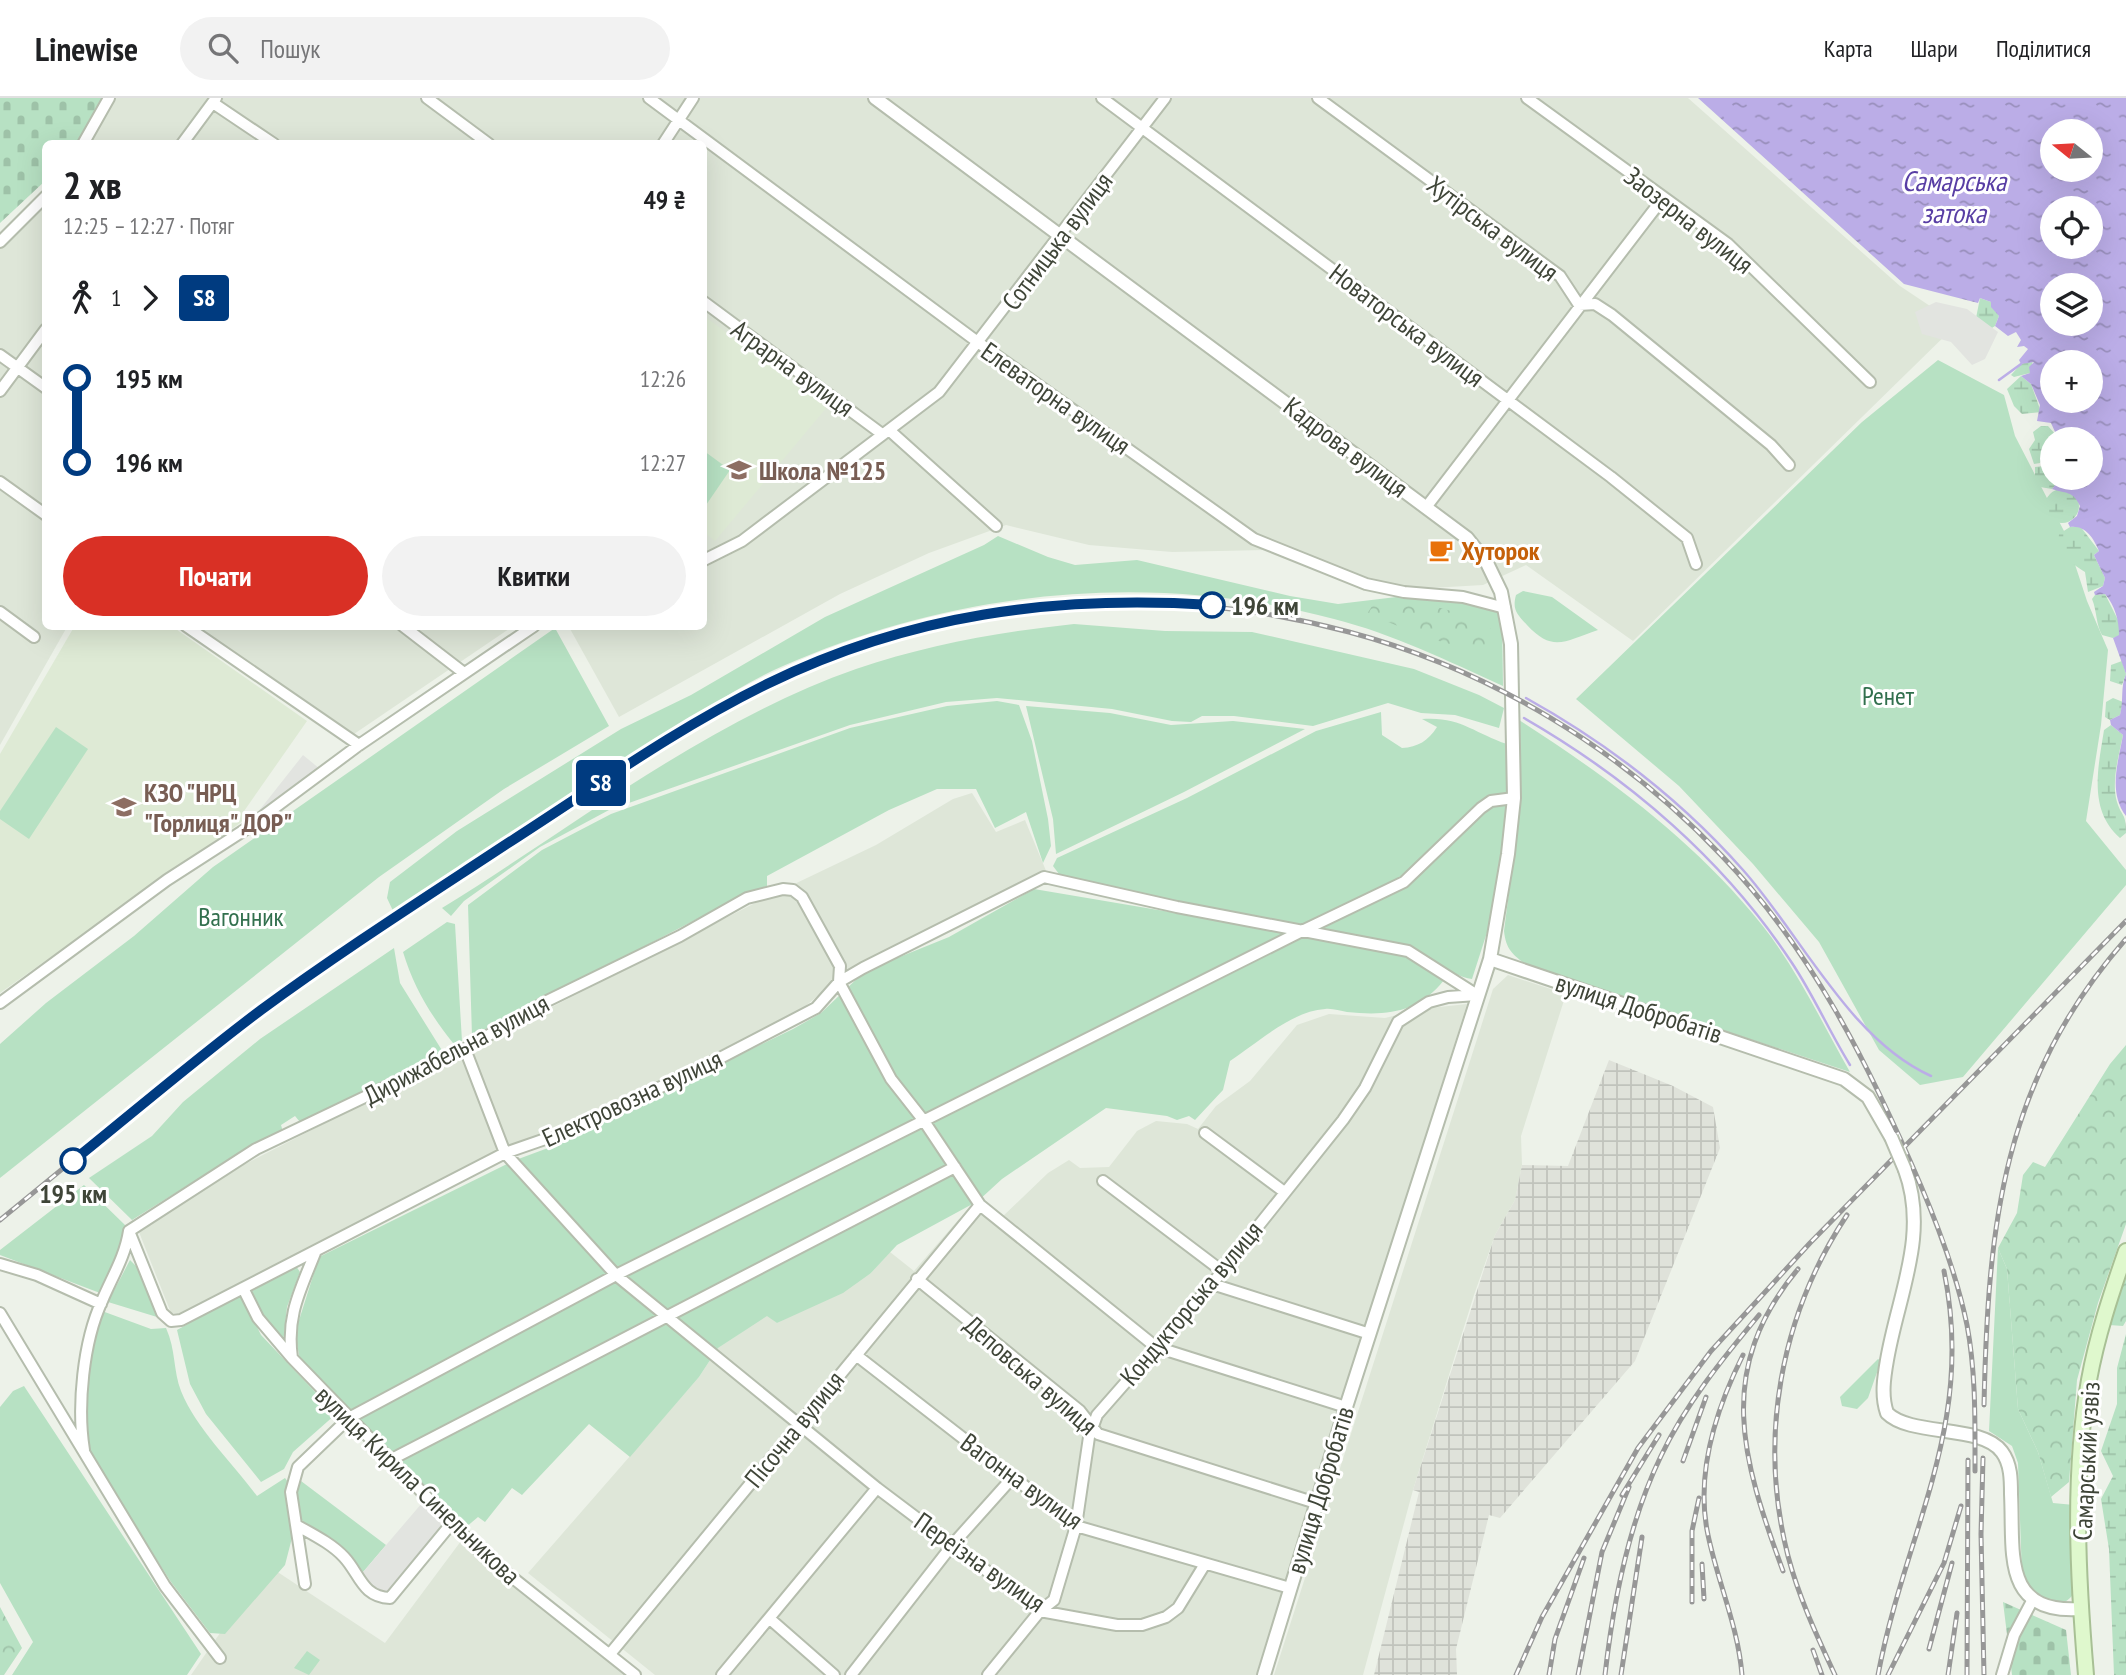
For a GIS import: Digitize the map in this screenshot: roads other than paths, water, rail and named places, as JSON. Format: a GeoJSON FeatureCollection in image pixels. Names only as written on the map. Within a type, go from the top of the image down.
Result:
{"type":"FeatureCollection","features":[{"type":"Feature","properties":{"kind":"main road","name":"Самарський узвіз"},"geometry":{"type":"LineString","coordinates":[[2086,1675],[2080,1609],[2079,1489],[2089,1382],[2105,1316],[2126,1251]]}},
{"type":"Feature","properties":{"kind":"street"},"geometry":{"type":"LineString","coordinates":[[85,140],[109,98]]}},
{"type":"Feature","properties":{"kind":"street"},"geometry":{"type":"LineString","coordinates":[[427,98],[484,140]]}},
{"type":"Feature","properties":{"kind":"street","name":"Елеваторна вулиця"},"geometry":{"type":"LineString","coordinates":[[649,98],[706,140]]}},
{"type":"Feature","properties":{"kind":"street"},"geometry":{"type":"LineString","coordinates":[[666,140],[693,98]]}},
{"type":"Feature","properties":{"kind":"street","name":"Кадрова вулиця"},"geometry":{"type":"LineString","coordinates":[[875,98],[1427,506],[1468,538],[1478,551],[1493,575],[1505,608],[1511,655],[1514,798],[1508,854],[1490,959]]}},
{"type":"Feature","properties":{"kind":"street","name":"Новаторська вулиця"},"geometry":{"type":"LineString","coordinates":[[1102,98],[1506,399],[1686,538],[1696,564]]}},
{"type":"Feature","properties":{"kind":"street","name":"Сотницька вулиця"},"geometry":{"type":"LineString","coordinates":[[707,558],[742,541],[939,392],[1165,98]]}},
{"type":"Feature","properties":{"kind":"street","name":"Хутірська вулиця"},"geometry":{"type":"LineString","coordinates":[[1318,98],[1560,276],[1579,304],[1595,304],[1612,315],[1771,445],[1789,465]]}},
{"type":"Feature","properties":{"kind":"street","name":"Заозерна вулиця"},"geometry":{"type":"LineString","coordinates":[[1527,98],[1728,244],[1870,382]]}},
{"type":"Feature","properties":{"kind":"street"},"geometry":{"type":"LineString","coordinates":[[186,140],[215,100],[269,140]]}},
{"type":"Feature","properties":{"kind":"street","name":"Елеваторна вулиця"},"geometry":{"type":"LineString","coordinates":[[707,141],[979,343],[1254,539],[1366,584],[1404,592],[1463,597],[1505,608]]}},
{"type":"Feature","properties":{"kind":"street"},"geometry":{"type":"LineString","coordinates":[[1427,506],[1506,399],[1663,198]]}},
{"type":"Feature","properties":{"kind":"street"},"geometry":{"type":"LineString","coordinates":[[0,242],[42,200]]}},
{"type":"Feature","properties":{"kind":"street","name":"Аграрна вулиця"},"geometry":{"type":"LineString","coordinates":[[707,304],[885,432],[996,526]]}},
{"type":"Feature","properties":{"kind":"street"},"geometry":{"type":"LineString","coordinates":[[0,391],[42,335]]}},
{"type":"Feature","properties":{"kind":"street"},"geometry":{"type":"LineString","coordinates":[[0,355],[42,385]]}},
{"type":"Feature","properties":{"kind":"street"},"geometry":{"type":"LineString","coordinates":[[0,482],[42,512]]}},
{"type":"Feature","properties":{"kind":"street"},"geometry":{"type":"LineString","coordinates":[[0,612],[34,637]]}},
{"type":"Feature","properties":{"kind":"street"},"geometry":{"type":"LineString","coordinates":[[192,630],[359,746]]}},
{"type":"Feature","properties":{"kind":"street"},"geometry":{"type":"LineString","coordinates":[[409,630],[464,673]]}},
{"type":"Feature","properties":{"kind":"street"},"geometry":{"type":"LineString","coordinates":[[0,1001],[359,746],[528,630]]}},
{"type":"Feature","properties":{"kind":"street"},"geometry":{"type":"LineString","coordinates":[[305,1584],[291,1492],[293,1478],[298,1467],[349,1418],[616,1275],[1404,882],[1481,808],[1491,801],[1514,798]]}},
{"type":"Feature","properties":{"kind":"street","name":"Електровозна вулиця"},"geometry":{"type":"LineString","coordinates":[[129,1231],[162,1313],[171,1321],[181,1320],[505,1153],[577,1128],[722,1057],[816,1008],[839,982],[1044,877],[1302,931]]}},
{"type":"Feature","properties":{"kind":"street","name":"Дирижабельна вулиця"},"geometry":{"type":"LineString","coordinates":[[129,1231],[256,1149],[465,1049],[547,1001],[680,936],[747,898],[769,891],[793,890],[802,897],[840,966],[839,982]]}},
{"type":"Feature","properties":{"kind":"street"},"geometry":{"type":"LineString","coordinates":[[1302,931],[1408,951],[1477,995]]}},
{"type":"Feature","properties":{"kind":"street","name":"вулиця Добробатів"},"geometry":{"type":"LineString","coordinates":[[1264,1675],[1346,1407],[1490,959],[1833,1074],[1868,1097],[1891,1137],[1905,1170],[1916,1209],[1914,1240],[1890,1342],[1883,1394],[1884,1406],[1892,1418],[1983,1440],[2003,1452],[2010,1472],[2015,1569],[2020,1587],[2032,1601]]}},
{"type":"Feature","properties":{"kind":"street"},"geometry":{"type":"LineString","coordinates":[[839,982],[891,1079],[925,1121],[980,1205],[1156,1347],[1346,1407]]}},
{"type":"Feature","properties":{"kind":"street","name":"Кондукторська вулиця"},"geometry":{"type":"LineString","coordinates":[[988,1675],[1040,1611],[1054,1600],[1076,1526],[1092,1426],[1104,1405],[1223,1271],[1365,1088],[1398,1022],[1429,1002],[1448,996],[1477,995]]}},
{"type":"Feature","properties":{"kind":"street"},"geometry":{"type":"LineString","coordinates":[[465,1049],[505,1153]]}},
{"type":"Feature","properties":{"kind":"street"},"geometry":{"type":"LineString","coordinates":[[1205,1133],[1283,1191]]}},
{"type":"Feature","properties":{"kind":"street","name":"Переїзна вулиця"},"geometry":{"type":"LineString","coordinates":[[505,1153],[616,1275],[664,1317],[877,1488],[1040,1611],[1105,1623],[1142,1625],[1166,1617],[1178,1608],[1205,1564]]}},
{"type":"Feature","properties":{"kind":"street"},"geometry":{"type":"LineString","coordinates":[[390,1460],[955,1167]]}},
{"type":"Feature","properties":{"kind":"street"},"geometry":{"type":"LineString","coordinates":[[1103,1181],[1223,1271]]}},
{"type":"Feature","properties":{"kind":"street","name":"Пісочна вулиця"},"geometry":{"type":"LineString","coordinates":[[610,1654],[980,1205]]}},
{"type":"Feature","properties":{"kind":"street"},"geometry":{"type":"LineString","coordinates":[[86,1458],[80,1424],[87,1350],[100,1304],[125,1252],[129,1231]]}},
{"type":"Feature","properties":{"kind":"street"},"geometry":{"type":"LineString","coordinates":[[292,1358],[288,1331],[315,1253]]}},
{"type":"Feature","properties":{"kind":"street"},"geometry":{"type":"LineString","coordinates":[[0,1264],[37,1275],[100,1304]]}},
{"type":"Feature","properties":{"kind":"street","name":"Деповська вулиця"},"geometry":{"type":"LineString","coordinates":[[917,1279],[1080,1411],[1098,1434],[1316,1503]]}},
{"type":"Feature","properties":{"kind":"street"},"geometry":{"type":"LineString","coordinates":[[1212,1284],[1370,1334]]}},
{"type":"Feature","properties":{"kind":"street","name":"вулиця Кирила Синельникова"},"geometry":{"type":"LineString","coordinates":[[243,1288],[258,1318],[292,1358],[452,1524],[491,1562],[635,1675]]}},
{"type":"Feature","properties":{"kind":"street"},"geometry":{"type":"LineString","coordinates":[[0,1313],[165,1586],[220,1658]]}},
{"type":"Feature","properties":{"kind":"street","name":"Вагонна вулиця"},"geometry":{"type":"LineString","coordinates":[[856,1354],[1076,1526],[1290,1588]]}},
{"type":"Feature","properties":{"kind":"street"},"geometry":{"type":"LineString","coordinates":[[851,1675],[953,1544],[1013,1477]]}},
{"type":"Feature","properties":{"kind":"street"},"geometry":{"type":"LineString","coordinates":[[722,1675],[877,1488]]}},
{"type":"Feature","properties":{"kind":"street"},"geometry":{"type":"LineString","coordinates":[[298,1526],[345,1558],[356,1579],[372,1595],[390,1598],[452,1524]]}},
{"type":"Feature","properties":{"kind":"street"},"geometry":{"type":"LineString","coordinates":[[2002,1675],[2014,1635],[2032,1601],[2059,1610],[2080,1609]]}},
{"type":"Feature","properties":{"kind":"street"},"geometry":{"type":"LineString","coordinates":[[770,1619],[834,1675]]}},
{"type":"Feature","properties":{"kind":"water","name":"Самарська затока"},"geometry":{"type":"Polygon","coordinates":[[[1698,98],[2126,98],[2126,674],[2113,638],[2119,635],[2114,608],[2105,594],[2095,595],[2094,592],[2103,586],[2105,578],[2094,555],[2099,551],[2088,533],[2080,528],[2070,527],[2068,523],[2077,516],[2080,506],[2077,501],[2068,493],[2056,490],[2103,490],[2103,427],[2053,427],[2051,423],[2037,421],[2040,405],[2031,384],[2021,376],[2030,373],[2029,367],[2034,362],[2021,364],[2019,360],[2028,349],[2024,346],[2017,347],[2021,340],[2016,332],[2008,336],[1995,326],[1999,316],[1991,307],[1991,302],[1980,298],[1978,303],[1904,284],[1698,98]]]}},
{"type":"Feature","properties":{"kind":"water"},"geometry":{"type":"Polygon","coordinates":[[[2126,674],[2126,816],[2120,807],[2116,787],[2123,735],[2111,725],[2110,720],[2120,715],[2126,674]]]}},
{"type":"Feature","properties":{"kind":"waterway"},"geometry":{"type":"LineString","coordinates":[[1999,380],[2021,364]]}},
{"type":"Feature","properties":{"kind":"waterway"},"geometry":{"type":"LineString","coordinates":[[1526,698],[1614,754],[1694,820],[1743,870],[1851,1012],[1876,1038],[1902,1059],[1931,1076]]}},
{"type":"Feature","properties":{"kind":"waterway"},"geometry":{"type":"LineString","coordinates":[[1524,718],[1638,795],[1706,857],[1737,890],[1792,963],[1850,1065]]}},
{"type":"Feature","properties":{"kind":"railway"},"geometry":{"type":"LineString","coordinates":[[0,1220],[194,1062],[319,968],[632,762],[765,685],[834,655],[906,631],[978,615],[1052,605],[1127,602],[1201,606],[1275,616],[1349,632],[1402,648],[1503,691],[1551,718],[1641,781],[1683,817],[1722,856],[1784,930],[1836,1012],[1881,1097],[1928,1203],[1953,1271],[1967,1325],[1973,1379],[1975,1471]]}},
{"type":"Feature","properties":{"kind":"railway"},"geometry":{"type":"LineString","coordinates":[[1516,1675],[1542,1617],[1638,1448],[1711,1351],[1810,1243],[2126,921]]}},
{"type":"Feature","properties":{"kind":"railway"},"geometry":{"type":"LineString","coordinates":[[1984,1405],[1990,1276],[1998,1216],[2010,1158],[2028,1101],[2052,1046],[2084,992],[2126,939]]}},
{"type":"Feature","properties":{"kind":"railway"},"geometry":{"type":"LineString","coordinates":[[1835,1675],[1803,1602],[1788,1556],[1779,1512],[1775,1468],[1776,1423],[1781,1380],[1791,1336],[1805,1294],[1847,1215]]}},
{"type":"Feature","properties":{"kind":"railway"},"geometry":{"type":"LineString","coordinates":[[1783,1571],[1756,1491],[1744,1416],[1746,1379],[1754,1343],[1772,1306],[1798,1269]]}},
{"type":"Feature","properties":{"kind":"railway"},"geometry":{"type":"LineString","coordinates":[[1878,1675],[1944,1429],[1951,1379],[1951,1327],[1944,1271]]}},
{"type":"Feature","properties":{"kind":"railway"},"geometry":{"type":"LineString","coordinates":[[1605,1675],[1624,1563],[1650,1481],[1693,1400],[1759,1315]]}},
{"type":"Feature","properties":{"kind":"railway"},"geometry":{"type":"LineString","coordinates":[[1742,1675],[1732,1622],[1708,1535],[1704,1489],[1710,1442],[1724,1397],[1743,1355]]}},
{"type":"Feature","properties":{"kind":"railway"},"geometry":{"type":"LineString","coordinates":[[1683,1461],[1706,1397]]}},
{"type":"Feature","properties":{"kind":"railway"},"geometry":{"type":"LineString","coordinates":[[1622,1495],[1659,1435]]}},
{"type":"Feature","properties":{"kind":"railway"},"geometry":{"type":"LineString","coordinates":[[1983,1458],[1981,1534],[1984,1675]]}},
{"type":"Feature","properties":{"kind":"railway"},"geometry":{"type":"LineString","coordinates":[[1967,1675],[1968,1460]]}},
{"type":"Feature","properties":{"kind":"railway"},"geometry":{"type":"LineString","coordinates":[[1578,1675],[1602,1552],[1629,1487]]}},
{"type":"Feature","properties":{"kind":"railway"},"geometry":{"type":"LineString","coordinates":[[1692,1602],[1692,1531],[1699,1498]]}},
{"type":"Feature","properties":{"kind":"railway"},"geometry":{"type":"LineString","coordinates":[[1888,1675],[1944,1563],[1961,1506]]}},
{"type":"Feature","properties":{"kind":"railway"},"geometry":{"type":"LineString","coordinates":[[1621,1675],[1642,1537]]}},
{"type":"Feature","properties":{"kind":"railway"},"geometry":{"type":"LineString","coordinates":[[1549,1675],[1555,1639],[1584,1558]]}},
{"type":"Feature","properties":{"kind":"railway"},"geometry":{"type":"LineString","coordinates":[[1929,1649],[1952,1563]]}},
{"type":"Feature","properties":{"kind":"railway"},"geometry":{"type":"LineString","coordinates":[[1702,1564],[1704,1599]]}},
{"type":"Feature","properties":{"kind":"railway"},"geometry":{"type":"LineString","coordinates":[[1948,1675],[1957,1613]]}},
{"type":"Feature","properties":{"kind":"railway"},"geometry":{"type":"LineString","coordinates":[[1813,1650],[1822,1675]]}},
{"type":"Feature","properties":{"kind":"train","name":"S8"},"geometry":{"type":"LineString","coordinates":[[73,1161],[259,1012],[344,951],[670,738],[767,684],[868,643],[954,619],[1011,609],[1118,600],[1212,605]]}},
{"type":"Feature","properties":{"kind":"place","name":"Школа №125"},"geometry":{"type":"Point","coordinates":[739,470]}},
{"type":"Feature","properties":{"kind":"place","name":"Хуторок"},"geometry":{"type":"Point","coordinates":[1441,550]}},
{"type":"Feature","properties":{"kind":"place","name":"196 км"},"geometry":{"type":"Point","coordinates":[1212,605]}},
{"type":"Feature","properties":{"kind":"place","name":"КЗО \"НРЦ \"Горлиця\" ДОР\""},"geometry":{"type":"Point","coordinates":[124,807]}},
{"type":"Feature","properties":{"kind":"place","name":"195 км"},"geometry":{"type":"Point","coordinates":[73,1161]}},
{"type":"Feature","properties":{"kind":"park label","name":"Ренет"},"geometry":{"type":"Point","coordinates":[1888,695]}},
{"type":"Feature","properties":{"kind":"park label","name":"Вагонник"},"geometry":{"type":"Point","coordinates":[241,916]}}]}
